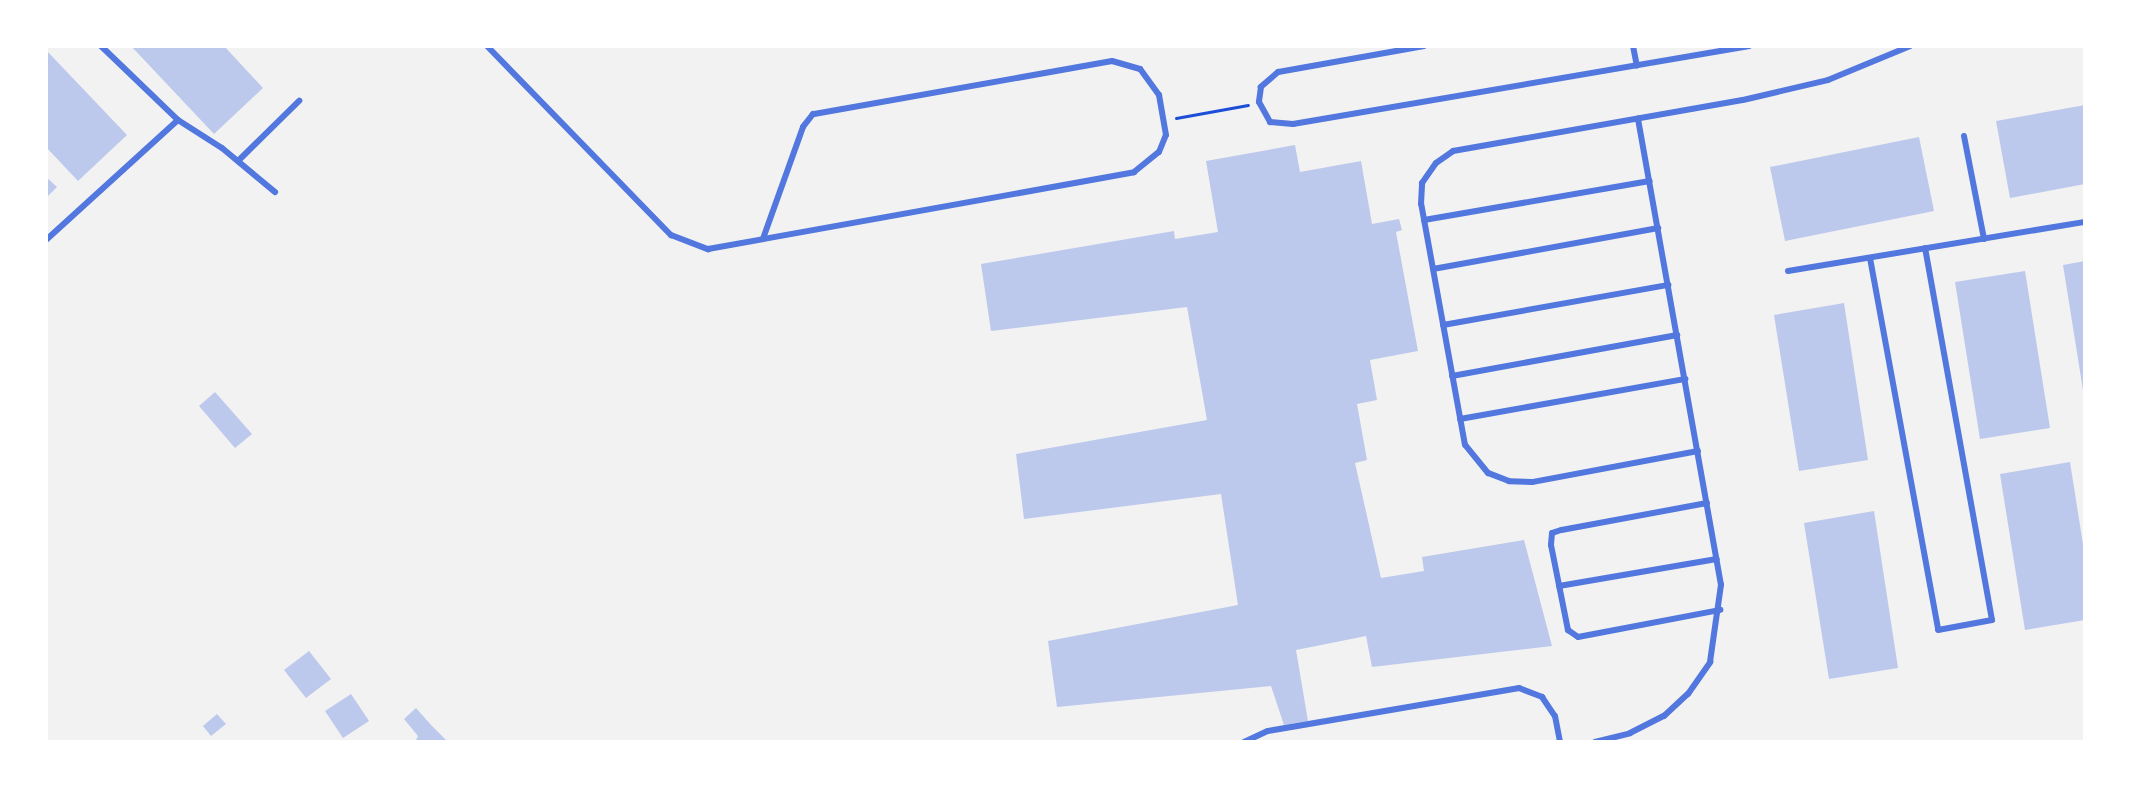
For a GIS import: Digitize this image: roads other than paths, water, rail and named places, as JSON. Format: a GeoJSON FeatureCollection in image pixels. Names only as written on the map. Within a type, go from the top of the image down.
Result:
{"type":"FeatureCollection","features":[{"type":"Feature","properties":{"kind":"lane"},"geometry":{"type":"LineString","coordinates":[[101,46],[178,120],[238,161],[275,192]]}},
{"type":"Feature","properties":{"kind":"lane"},"geometry":{"type":"LineString","coordinates":[[487,46],[671,235],[708,249],[1134,172],[1159,152],[1166,120],[1149,76],[1130,64],[1112,61],[813,114],[803,127],[763,239]]}},
{"type":"Feature","properties":{"kind":"lane"},"geometry":{"type":"LineString","coordinates":[[1424,46],[1278,72],[1261,87],[1259,102],[1270,122],[1293,124],[1749,46]]}},
{"type":"Feature","properties":{"kind":"lane"},"geometry":{"type":"LineString","coordinates":[[1633,46],[1637,66]]}},
{"type":"Feature","properties":{"kind":"lane"},"geometry":{"type":"LineString","coordinates":[[1884,46],[1889,57]]}},
{"type":"Feature","properties":{"kind":"lane"},"geometry":{"type":"LineString","coordinates":[[1698,451],[1532,482],[1509,481],[1474,459],[1460,419],[1424,220],[1422,183],[1436,163],[1453,151],[1828,80],[1910,46]]}},
{"type":"Feature","properties":{"kind":"lane"},"geometry":{"type":"LineString","coordinates":[[238,161],[299,101]]}},
{"type":"Feature","properties":{"kind":"lane"},"geometry":{"type":"LineString","coordinates":[[1595,742],[1641,727],[1688,694],[1710,662],[1720,610],[1717,559],[1638,118]]}},
{"type":"Feature","properties":{"kind":"lane"},"geometry":{"type":"LineString","coordinates":[[46,240],[178,120]]}},
{"type":"Feature","properties":{"kind":"lane"},"geometry":{"type":"LineString","coordinates":[[1964,136],[1984,239]]}},
{"type":"Feature","properties":{"kind":"lane"},"geometry":{"type":"LineString","coordinates":[[1424,220],[1650,181]]}},
{"type":"Feature","properties":{"kind":"lane"},"geometry":{"type":"LineString","coordinates":[[1788,271],[2085,222]]}},
{"type":"Feature","properties":{"kind":"lane"},"geometry":{"type":"LineString","coordinates":[[1433,269],[1658,228]]}},
{"type":"Feature","properties":{"kind":"lane"},"geometry":{"type":"LineString","coordinates":[[1870,258],[1938,630],[1992,620],[1925,248]]}},
{"type":"Feature","properties":{"kind":"lane"},"geometry":{"type":"LineString","coordinates":[[1443,325],[1668,285]]}},
{"type":"Feature","properties":{"kind":"lane"},"geometry":{"type":"LineString","coordinates":[[1452,376],[1677,335]]}},
{"type":"Feature","properties":{"kind":"lane"},"geometry":{"type":"LineString","coordinates":[[1460,419],[1685,379]]}},
{"type":"Feature","properties":{"kind":"lane"},"geometry":{"type":"LineString","coordinates":[[1707,503],[1552,533],[1568,630],[1578,637],[1720,610]]}},
{"type":"Feature","properties":{"kind":"lane"},"geometry":{"type":"LineString","coordinates":[[1559,586],[1717,559]]}},
{"type":"Feature","properties":{"kind":"lane"},"geometry":{"type":"LineString","coordinates":[[1244,742],[1268,731],[1519,688],[1542,697],[1555,716],[1560,742]]}}]}
